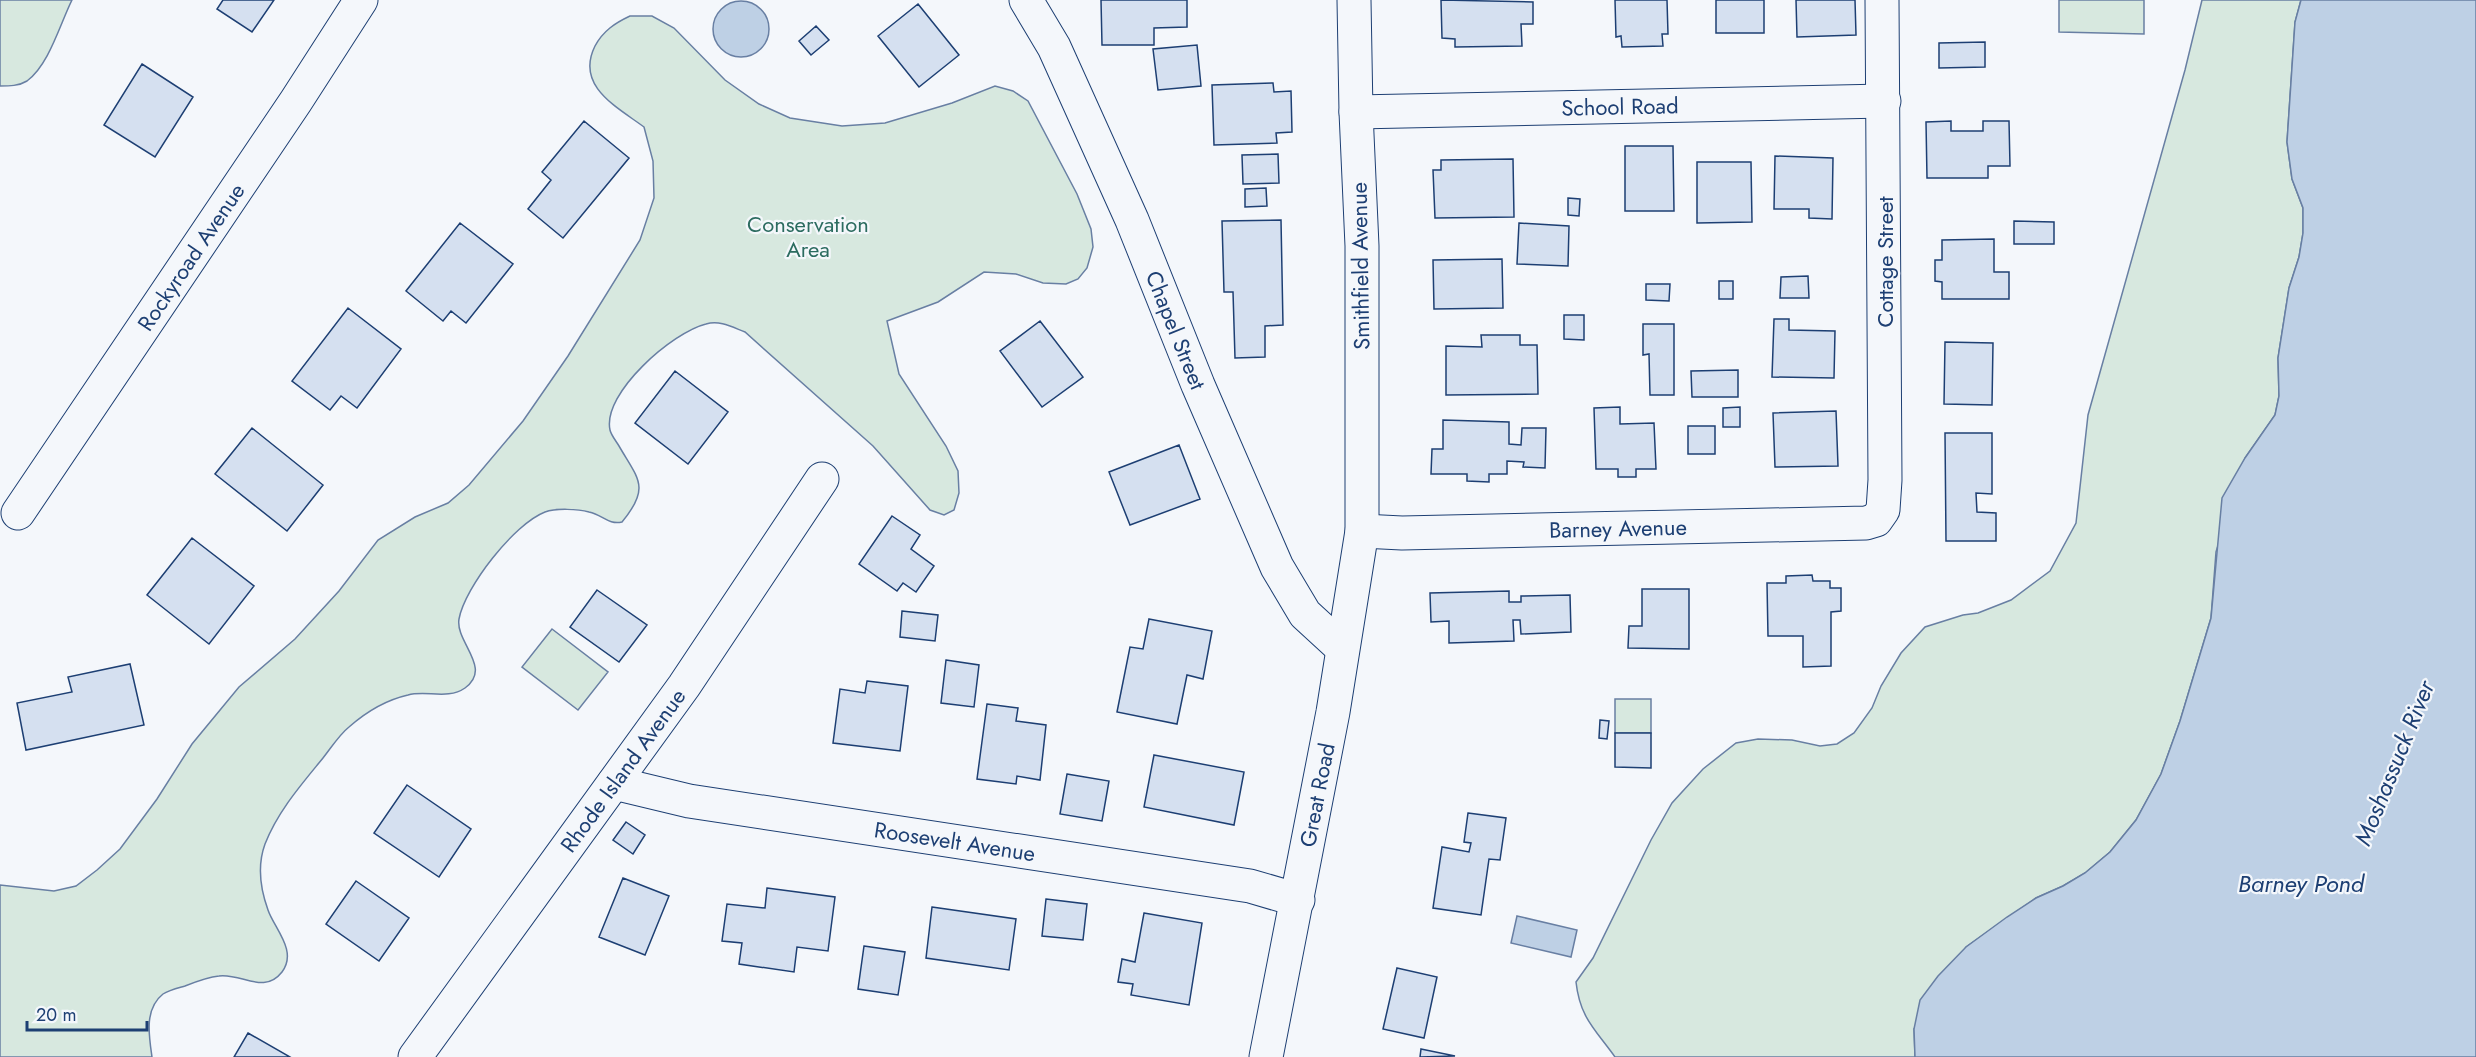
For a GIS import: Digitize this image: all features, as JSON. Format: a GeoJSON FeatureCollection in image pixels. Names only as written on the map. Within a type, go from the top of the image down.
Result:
{"type":"FeatureCollection","features":[{"type":"Feature","properties":{"kind":"street","name":"Rockyroad Avenue"},"geometry":{"type":"LineString","coordinates":[[18,513],[296,101],[361,0]]}},
{"type":"Feature","properties":{"kind":"street","name":"Chapel Street"},"geometry":{"type":"LineString","coordinates":[[1026,0],[1054,47],[1132,220],[1198,384],[1277,567],[1305,614],[1342,648]]}},
{"type":"Feature","properties":{"kind":"street","name":"Smithfield Avenue"},"geometry":{"type":"LineString","coordinates":[[1354,0],[1362,246],[1362,531]]}},
{"type":"Feature","properties":{"kind":"street","name":"Cottage Street"},"geometry":{"type":"LineString","coordinates":[[1876,520],[1883,510],[1885,480],[1882,0]]}},
{"type":"Feature","properties":{"kind":"street","name":"School Road"},"geometry":{"type":"LineString","coordinates":[[1356,112],[1884,101]]}},
{"type":"Feature","properties":{"kind":"street","name":"Rhode Island Avenue"},"geometry":{"type":"LineString","coordinates":[[415,1057],[684,686],[822,479]]}},
{"type":"Feature","properties":{"kind":"street","name":"Barney Avenue"},"geometry":{"type":"LineString","coordinates":[[1362,531],[1426,533],[1866,523],[1876,520]]}},
{"type":"Feature","properties":{"kind":"street","name":"Great Road"},"geometry":{"type":"LineString","coordinates":[[1266,1057],[1333,712],[1362,531]]}},
{"type":"Feature","properties":{"kind":"street","name":"Roosevelt Avenue"},"geometry":{"type":"LineString","coordinates":[[614,783],[689,801],[1250,886],[1298,900]]}},
{"type":"Feature","properties":{"kind":"green space"},"geometry":{"type":"Polygon","coordinates":[[[0,0],[72,0],[42,65],[27,81],[17,85],[0,86],[0,0]]]}},
{"type":"Feature","properties":{"kind":"green space"},"geometry":{"type":"Polygon","coordinates":[[[2059,0],[2144,0],[2144,34],[2059,32],[2059,0]]]}},
{"type":"Feature","properties":{"kind":"green space"},"geometry":{"type":"Polygon","coordinates":[[[2202,0],[2301,0],[2295,22],[2287,142],[2292,179],[2303,208],[2303,233],[2299,257],[2289,288],[2278,358],[2279,396],[2275,415],[2245,458],[2216,552],[2211,618],[2180,721],[2161,774],[2136,820],[2110,852],[2085,873],[2036,898],[1966,947],[1914,1029],[1915,1057],[1615,1057],[1585,1014],[1576,982],[1593,958],[1651,840],[1672,803],[1703,769],[1736,743],[1758,739],[1792,740],[1820,746],[1837,744],[1854,733],[1872,708],[1881,686],[1901,653],[1925,627],[1963,615],[1978,613],[2011,600],[2050,571],[2076,523],[2088,415],[2185,70],[2202,0]]]}},
{"type":"Feature","properties":{"kind":"green space","name":"Conservation Area"},"geometry":{"type":"Polygon","coordinates":[[[630,16],[652,16],[674,28],[725,80],[759,104],[790,118],[842,126],[885,123],[952,103],[995,86],[1013,91],[1028,101],[1077,194],[1091,229],[1093,247],[1087,268],[1078,279],[1066,284],[1043,283],[1016,274],[984,272],[938,302],[887,321],[899,374],[946,446],[958,471],[959,493],[954,510],[944,515],[930,510],[873,446],[745,332],[716,323],[692,329],[659,351],[643,366],[628,382],[610,415],[610,430],[636,475],[639,491],[631,510],[622,522],[609,521],[594,513],[561,509],[545,512],[519,529],[481,574],[463,606],[459,619],[462,637],[474,663],[473,680],[458,692],[400,697],[362,716],[338,738],[283,809],[265,844],[260,869],[265,902],[286,948],[286,964],[282,972],[268,982],[252,982],[228,976],[215,977],[163,994],[157,1000],[150,1015],[149,1032],[152,1057],[0,1057],[0,885],[54,891],[76,886],[120,849],[157,799],[192,744],[239,687],[295,639],[339,591],[378,540],[415,517],[448,503],[469,485],[523,421],[568,356],[640,240],[654,198],[653,161],[644,127],[602,94],[590,73],[590,60],[598,41],[610,28],[630,16]]]}},
{"type":"Feature","properties":{"kind":"green space"},"geometry":{"type":"Polygon","coordinates":[[[552,629],[608,672],[578,710],[522,667],[552,629]]]}},
{"type":"Feature","properties":{"kind":"green space"},"geometry":{"type":"Polygon","coordinates":[[[1615,699],[1651,699],[1651,733],[1615,733],[1615,699]]]}},
{"type":"Feature","properties":{"kind":"water","name":"Barney Pond"},"geometry":{"type":"Polygon","coordinates":[[[2301,0],[2476,0],[2476,1057],[1915,1057],[1914,1029],[1920,1000],[1938,976],[1966,947],[2007,917],[2036,898],[2085,873],[2110,852],[2136,820],[2161,774],[2180,721],[2211,618],[2222,498],[2245,458],[2275,415],[2279,396],[2278,358],[2289,288],[2299,257],[2303,233],[2303,208],[2292,179],[2287,142],[2295,22],[2301,0]]]}},
{"type":"Feature","properties":{"kind":"water"},"geometry":{"type":"Polygon","coordinates":[[[735,1],[747,1],[757,5],[765,13],[769,29],[765,45],[757,53],[747,57],[735,57],[725,53],[717,45],[713,35],[713,23],[717,13],[725,5],[735,1]]]}},
{"type":"Feature","properties":{"kind":"water"},"geometry":{"type":"Polygon","coordinates":[[[1517,916],[1577,930],[1571,957],[1511,943],[1517,916]]]}},
{"type":"Feature","properties":{"kind":"building"},"geometry":{"type":"Polygon","coordinates":[[[223,0],[274,0],[252,32],[217,9],[223,0]]]}},
{"type":"Feature","properties":{"kind":"building"},"geometry":{"type":"Polygon","coordinates":[[[1101,0],[1187,0],[1187,27],[1154,28],[1154,45],[1102,45],[1101,0]]]}},
{"type":"Feature","properties":{"kind":"building"},"geometry":{"type":"Polygon","coordinates":[[[1441,0],[1533,2],[1533,24],[1521,24],[1522,46],[1455,47],[1455,39],[1442,38],[1441,0]]]}},
{"type":"Feature","properties":{"kind":"building"},"geometry":{"type":"Polygon","coordinates":[[[1615,0],[1667,0],[1668,34],[1662,34],[1663,46],[1622,47],[1621,36],[1616,37],[1615,0]]]}},
{"type":"Feature","properties":{"kind":"building"},"geometry":{"type":"Polygon","coordinates":[[[1716,0],[1764,0],[1764,33],[1716,33],[1716,0]]]}},
{"type":"Feature","properties":{"kind":"building"},"geometry":{"type":"Polygon","coordinates":[[[1796,0],[1855,0],[1856,35],[1797,37],[1796,0]]]}},
{"type":"Feature","properties":{"kind":"building"},"geometry":{"type":"Polygon","coordinates":[[[918,4],[959,55],[919,87],[878,36],[918,4]]]}},
{"type":"Feature","properties":{"kind":"building"},"geometry":{"type":"Polygon","coordinates":[[[816,26],[829,40],[811,55],[799,41],[816,26]]]}},
{"type":"Feature","properties":{"kind":"building"},"geometry":{"type":"Polygon","coordinates":[[[1985,42],[1985,67],[1939,68],[1939,43],[1985,42]]]}},
{"type":"Feature","properties":{"kind":"building"},"geometry":{"type":"Polygon","coordinates":[[[1197,45],[1201,86],[1158,90],[1153,49],[1197,45]]]}},
{"type":"Feature","properties":{"kind":"building"},"geometry":{"type":"Polygon","coordinates":[[[142,64],[193,97],[155,157],[104,125],[142,64]]]}},
{"type":"Feature","properties":{"kind":"building"},"geometry":{"type":"Polygon","coordinates":[[[1273,83],[1274,92],[1291,91],[1292,132],[1276,133],[1277,143],[1214,145],[1212,85],[1273,83]]]}},
{"type":"Feature","properties":{"kind":"building"},"geometry":{"type":"Polygon","coordinates":[[[584,121],[629,158],[563,238],[528,209],[551,180],[542,172],[584,121]]]}},
{"type":"Feature","properties":{"kind":"building"},"geometry":{"type":"Polygon","coordinates":[[[1951,121],[1951,131],[1983,131],[1983,121],[2009,121],[2010,166],[1988,166],[1988,178],[1927,178],[1926,122],[1951,121]]]}},
{"type":"Feature","properties":{"kind":"building"},"geometry":{"type":"Polygon","coordinates":[[[1625,146],[1673,146],[1674,211],[1625,211],[1625,146]]]}},
{"type":"Feature","properties":{"kind":"building"},"geometry":{"type":"Polygon","coordinates":[[[1278,154],[1279,183],[1243,184],[1242,155],[1278,154]]]}},
{"type":"Feature","properties":{"kind":"building"},"geometry":{"type":"Polygon","coordinates":[[[1775,156],[1833,158],[1832,219],[1809,218],[1809,209],[1774,209],[1775,156]]]}},
{"type":"Feature","properties":{"kind":"building"},"geometry":{"type":"Polygon","coordinates":[[[1513,159],[1514,217],[1435,218],[1433,170],[1441,170],[1441,160],[1513,159]]]}},
{"type":"Feature","properties":{"kind":"building"},"geometry":{"type":"Polygon","coordinates":[[[1697,162],[1751,162],[1752,222],[1697,223],[1697,162]]]}},
{"type":"Feature","properties":{"kind":"building"},"geometry":{"type":"Polygon","coordinates":[[[1266,188],[1267,206],[1245,207],[1245,189],[1266,188]]]}},
{"type":"Feature","properties":{"kind":"building"},"geometry":{"type":"Polygon","coordinates":[[[1568,198],[1580,199],[1579,216],[1568,215],[1568,198]]]}},
{"type":"Feature","properties":{"kind":"building"},"geometry":{"type":"Polygon","coordinates":[[[1281,220],[1283,325],[1265,326],[1265,357],[1235,358],[1233,292],[1224,292],[1222,221],[1281,220]]]}},
{"type":"Feature","properties":{"kind":"building"},"geometry":{"type":"Polygon","coordinates":[[[2014,221],[2054,222],[2054,244],[2014,244],[2014,221]]]}},
{"type":"Feature","properties":{"kind":"building"},"geometry":{"type":"Polygon","coordinates":[[[460,223],[513,264],[466,323],[451,311],[443,321],[406,291],[460,223]]]}},
{"type":"Feature","properties":{"kind":"building"},"geometry":{"type":"Polygon","coordinates":[[[1519,223],[1569,226],[1568,266],[1517,264],[1519,223]]]}},
{"type":"Feature","properties":{"kind":"building"},"geometry":{"type":"Polygon","coordinates":[[[1994,239],[1994,272],[2009,272],[2009,299],[1942,299],[1942,282],[1935,281],[1935,260],[1942,260],[1942,240],[1994,239]]]}},
{"type":"Feature","properties":{"kind":"building"},"geometry":{"type":"Polygon","coordinates":[[[1502,259],[1503,308],[1434,309],[1433,260],[1502,259]]]}},
{"type":"Feature","properties":{"kind":"building"},"geometry":{"type":"Polygon","coordinates":[[[1808,276],[1809,298],[1780,298],[1781,277],[1808,276]]]}},
{"type":"Feature","properties":{"kind":"building"},"geometry":{"type":"Polygon","coordinates":[[[1719,281],[1733,281],[1733,299],[1719,299],[1719,281]]]}},
{"type":"Feature","properties":{"kind":"building"},"geometry":{"type":"Polygon","coordinates":[[[1646,284],[1670,284],[1669,301],[1646,300],[1646,284]]]}},
{"type":"Feature","properties":{"kind":"building"},"geometry":{"type":"Polygon","coordinates":[[[348,308],[401,349],[357,408],[341,396],[330,410],[292,381],[348,308]]]}},
{"type":"Feature","properties":{"kind":"building"},"geometry":{"type":"Polygon","coordinates":[[[1564,315],[1584,315],[1584,340],[1564,339],[1564,315]]]}},
{"type":"Feature","properties":{"kind":"building"},"geometry":{"type":"Polygon","coordinates":[[[1774,319],[1789,319],[1789,330],[1835,331],[1834,378],[1772,377],[1774,319]]]}},
{"type":"Feature","properties":{"kind":"building"},"geometry":{"type":"Polygon","coordinates":[[[1040,321],[1083,377],[1042,407],[1000,351],[1040,321]]]}},
{"type":"Feature","properties":{"kind":"building"},"geometry":{"type":"Polygon","coordinates":[[[1643,324],[1674,324],[1674,395],[1650,395],[1649,354],[1643,355],[1643,324]]]}},
{"type":"Feature","properties":{"kind":"building"},"geometry":{"type":"Polygon","coordinates":[[[1481,335],[1520,335],[1520,345],[1537,345],[1538,394],[1446,395],[1446,346],[1482,347],[1481,335]]]}},
{"type":"Feature","properties":{"kind":"building"},"geometry":{"type":"Polygon","coordinates":[[[1945,342],[1993,343],[1992,405],[1944,404],[1945,342]]]}},
{"type":"Feature","properties":{"kind":"building"},"geometry":{"type":"Polygon","coordinates":[[[1738,370],[1738,397],[1692,397],[1691,371],[1738,370]]]}},
{"type":"Feature","properties":{"kind":"building"},"geometry":{"type":"Polygon","coordinates":[[[675,371],[728,412],[688,464],[635,423],[675,371]]]}},
{"type":"Feature","properties":{"kind":"building"},"geometry":{"type":"Polygon","coordinates":[[[1620,407],[1620,424],[1654,423],[1656,469],[1636,469],[1636,477],[1618,477],[1618,469],[1596,469],[1594,408],[1620,407]]]}},
{"type":"Feature","properties":{"kind":"building"},"geometry":{"type":"Polygon","coordinates":[[[1740,407],[1740,427],[1723,427],[1723,408],[1740,407]]]}},
{"type":"Feature","properties":{"kind":"building"},"geometry":{"type":"Polygon","coordinates":[[[1836,411],[1838,466],[1775,467],[1773,413],[1836,411]]]}},
{"type":"Feature","properties":{"kind":"building"},"geometry":{"type":"Polygon","coordinates":[[[1443,420],[1509,422],[1509,444],[1521,445],[1522,428],[1546,428],[1545,468],[1523,467],[1524,462],[1507,461],[1507,474],[1489,474],[1489,482],[1467,481],[1467,474],[1431,474],[1432,449],[1443,449],[1443,420]]]}},
{"type":"Feature","properties":{"kind":"building"},"geometry":{"type":"Polygon","coordinates":[[[1688,426],[1715,426],[1715,454],[1688,454],[1688,426]]]}},
{"type":"Feature","properties":{"kind":"building"},"geometry":{"type":"Polygon","coordinates":[[[252,428],[323,485],[287,531],[215,474],[252,428]]]}},
{"type":"Feature","properties":{"kind":"building"},"geometry":{"type":"Polygon","coordinates":[[[1945,433],[1992,433],[1992,494],[1976,493],[1977,512],[1996,513],[1996,541],[1946,541],[1945,433]]]}},
{"type":"Feature","properties":{"kind":"building"},"geometry":{"type":"Polygon","coordinates":[[[1179,445],[1200,499],[1130,525],[1109,472],[1179,445]]]}},
{"type":"Feature","properties":{"kind":"building"},"geometry":{"type":"Polygon","coordinates":[[[892,516],[920,535],[911,549],[934,566],[916,592],[903,583],[897,591],[859,564],[892,516]]]}},
{"type":"Feature","properties":{"kind":"building"},"geometry":{"type":"Polygon","coordinates":[[[192,538],[254,586],[209,644],[147,595],[192,538]]]}},
{"type":"Feature","properties":{"kind":"building"},"geometry":{"type":"Polygon","coordinates":[[[1812,575],[1813,581],[1830,581],[1830,588],[1841,588],[1841,611],[1831,612],[1831,666],[1803,667],[1803,636],[1768,636],[1767,583],[1786,583],[1786,576],[1812,575]]]}},
{"type":"Feature","properties":{"kind":"building"},"geometry":{"type":"Polygon","coordinates":[[[1642,589],[1689,589],[1689,649],[1628,648],[1629,626],[1642,626],[1642,589]]]}},
{"type":"Feature","properties":{"kind":"building"},"geometry":{"type":"Polygon","coordinates":[[[597,590],[647,625],[619,662],[570,627],[597,590]]]}},
{"type":"Feature","properties":{"kind":"building"},"geometry":{"type":"Polygon","coordinates":[[[1509,591],[1509,602],[1521,602],[1521,596],[1570,595],[1571,632],[1521,634],[1520,620],[1513,620],[1514,641],[1449,643],[1449,621],[1431,622],[1430,593],[1509,591]]]}},
{"type":"Feature","properties":{"kind":"building"},"geometry":{"type":"Polygon","coordinates":[[[902,611],[938,615],[935,641],[900,637],[902,611]]]}},
{"type":"Feature","properties":{"kind":"building"},"geometry":{"type":"Polygon","coordinates":[[[1149,619],[1212,631],[1203,679],[1187,675],[1177,724],[1117,712],[1130,647],[1143,649],[1149,619]]]}},
{"type":"Feature","properties":{"kind":"building"},"geometry":{"type":"Polygon","coordinates":[[[946,660],[979,665],[974,707],[941,703],[946,660]]]}},
{"type":"Feature","properties":{"kind":"building"},"geometry":{"type":"Polygon","coordinates":[[[130,664],[144,725],[26,750],[17,703],[72,692],[68,677],[130,664]]]}},
{"type":"Feature","properties":{"kind":"building"},"geometry":{"type":"Polygon","coordinates":[[[867,681],[908,686],[900,751],[833,743],[840,689],[865,693],[867,681]]]}},
{"type":"Feature","properties":{"kind":"building"},"geometry":{"type":"Polygon","coordinates":[[[987,704],[1018,708],[1016,721],[1046,725],[1040,780],[1017,776],[1016,784],[977,779],[987,704]]]}},
{"type":"Feature","properties":{"kind":"building"},"geometry":{"type":"Polygon","coordinates":[[[1600,720],[1609,721],[1607,739],[1599,738],[1600,720]]]}},
{"type":"Feature","properties":{"kind":"building"},"geometry":{"type":"Polygon","coordinates":[[[1615,733],[1651,733],[1651,768],[1615,767],[1615,733]]]}},
{"type":"Feature","properties":{"kind":"building"},"geometry":{"type":"Polygon","coordinates":[[[1154,755],[1244,772],[1234,825],[1144,807],[1154,755]]]}},
{"type":"Feature","properties":{"kind":"building"},"geometry":{"type":"Polygon","coordinates":[[[1067,774],[1109,781],[1102,821],[1060,814],[1067,774]]]}},
{"type":"Feature","properties":{"kind":"building"},"geometry":{"type":"Polygon","coordinates":[[[407,785],[471,829],[439,877],[374,833],[407,785]]]}},
{"type":"Feature","properties":{"kind":"building"},"geometry":{"type":"Polygon","coordinates":[[[1468,813],[1506,818],[1500,860],[1489,859],[1481,915],[1433,908],[1442,847],[1469,852],[1471,843],[1464,842],[1468,813]]]}},
{"type":"Feature","properties":{"kind":"building"},"geometry":{"type":"Polygon","coordinates":[[[626,822],[645,835],[633,854],[613,840],[626,822]]]}},
{"type":"Feature","properties":{"kind":"building"},"geometry":{"type":"Polygon","coordinates":[[[623,878],[669,896],[645,955],[599,937],[623,878]]]}},
{"type":"Feature","properties":{"kind":"building"},"geometry":{"type":"Polygon","coordinates":[[[356,881],[409,918],[379,961],[326,924],[356,881]]]}},
{"type":"Feature","properties":{"kind":"building"},"geometry":{"type":"Polygon","coordinates":[[[767,888],[835,897],[828,951],[797,947],[794,972],[739,964],[742,943],[722,941],[727,904],[765,908],[767,888]]]}},
{"type":"Feature","properties":{"kind":"building"},"geometry":{"type":"Polygon","coordinates":[[[1046,899],[1087,904],[1083,940],[1042,936],[1046,899]]]}},
{"type":"Feature","properties":{"kind":"building"},"geometry":{"type":"Polygon","coordinates":[[[932,907],[1016,919],[1009,970],[926,958],[932,907]]]}},
{"type":"Feature","properties":{"kind":"building"},"geometry":{"type":"Polygon","coordinates":[[[1144,913],[1202,923],[1189,1005],[1131,995],[1133,984],[1118,982],[1122,959],[1135,962],[1144,913]]]}},
{"type":"Feature","properties":{"kind":"building"},"geometry":{"type":"Polygon","coordinates":[[[864,946],[905,952],[898,995],[858,989],[864,946]]]}},
{"type":"Feature","properties":{"kind":"building"},"geometry":{"type":"Polygon","coordinates":[[[1397,968],[1437,977],[1424,1038],[1383,1029],[1397,968]]]}},
{"type":"Feature","properties":{"kind":"building"},"geometry":{"type":"Polygon","coordinates":[[[248,1033],[290,1057],[234,1057],[248,1033]]]}},
{"type":"Feature","properties":{"kind":"building"},"geometry":{"type":"Polygon","coordinates":[[[1421,1049],[1455,1056],[1420,1057],[1421,1049]]]}},
{"type":"Feature","properties":{"kind":"water label","name":"Moshassuck River"},"geometry":{"type":"Point","coordinates":[2394,763]}}]}
